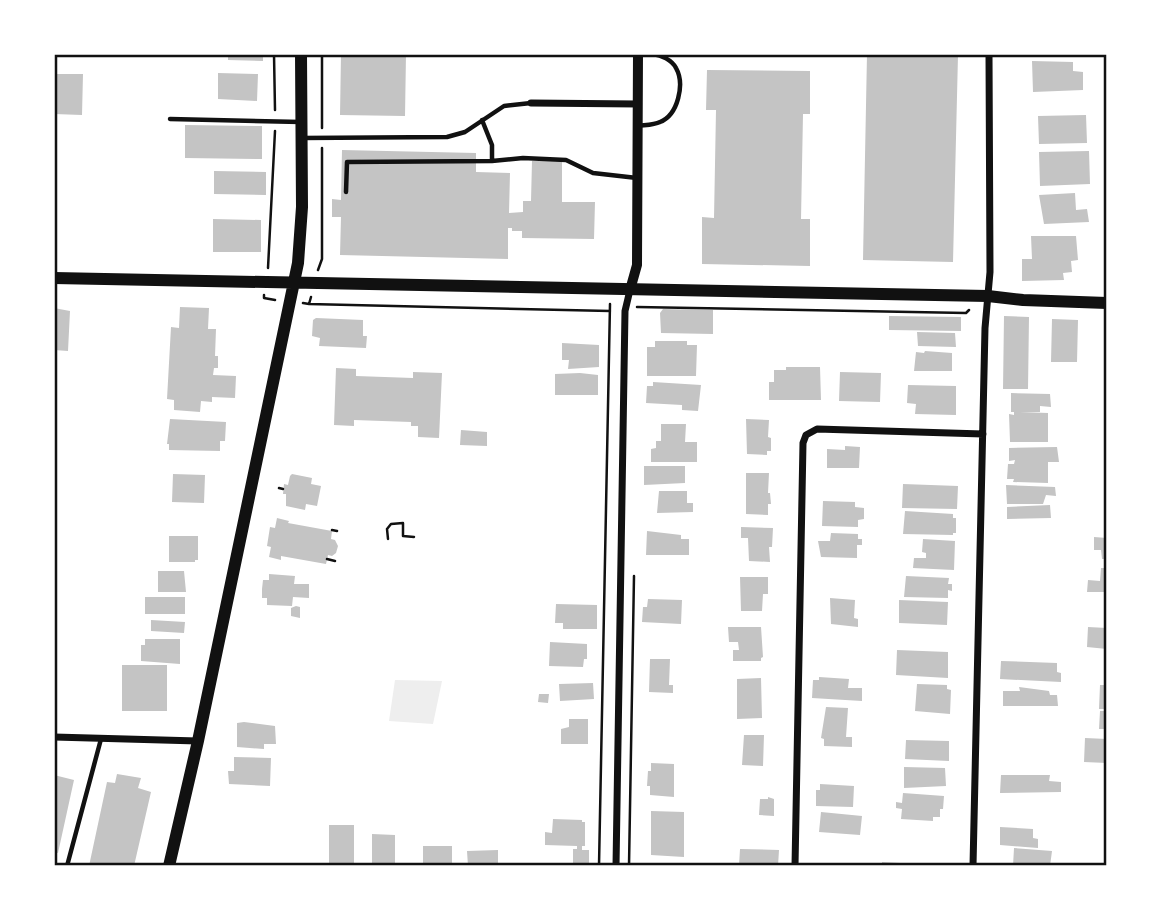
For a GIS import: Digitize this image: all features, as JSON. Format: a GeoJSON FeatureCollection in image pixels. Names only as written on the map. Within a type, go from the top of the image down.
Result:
{"type":"FeatureCollection","features":[{"type":"Feature","properties":{"kind":"main road"},"geometry":{"type":"LineString","coordinates":[[169,866],[198,741],[298,262],[302,207],[301,54]]}},
{"type":"Feature","properties":{"kind":"main road"},"geometry":{"type":"LineString","coordinates":[[54,278],[988,296],[1107,303]]}},
{"type":"Feature","properties":{"kind":"street"},"geometry":{"type":"LineString","coordinates":[[616,866],[626,306],[637,265],[638,54]]}},
{"type":"Feature","properties":{"kind":"street"},"geometry":{"type":"LineString","coordinates":[[973,866],[983,434],[990,272],[989,54]]}},
{"type":"Feature","properties":{"kind":"street"},"geometry":{"type":"LineString","coordinates":[[531,103],[638,104]]}},
{"type":"Feature","properties":{"kind":"street"},"geometry":{"type":"LineString","coordinates":[[795,866],[803,443],[806,435],[817,429],[983,434]]}},
{"type":"Feature","properties":{"kind":"street"},"geometry":{"type":"LineString","coordinates":[[54,737],[198,741]]}},
{"type":"Feature","properties":{"kind":"lane"},"geometry":{"type":"LineString","coordinates":[[637,126],[662,122],[677,106],[679,86],[676,67],[662,55],[653,54]]}},
{"type":"Feature","properties":{"kind":"lane"},"geometry":{"type":"LineString","coordinates":[[302,138],[447,137],[465,132],[504,106],[531,103]]}},
{"type":"Feature","properties":{"kind":"lane"},"geometry":{"type":"LineString","coordinates":[[170,119],[301,122]]}},
{"type":"Feature","properties":{"kind":"lane"},"geometry":{"type":"LineString","coordinates":[[482,120],[492,145],[492,162]]}},
{"type":"Feature","properties":{"kind":"lane"},"geometry":{"type":"LineString","coordinates":[[346,192],[346,162],[492,162],[523,158],[566,160],[593,173],[637,178]]}},
{"type":"Feature","properties":{"kind":"lane"},"geometry":{"type":"LineString","coordinates":[[67,866],[101,738]]}},
{"type":"Feature","properties":{"kind":"path"},"geometry":{"type":"LineString","coordinates":[[599,866],[610,290]]}},
{"type":"Feature","properties":{"kind":"path"},"geometry":{"type":"LineString","coordinates":[[309,304],[610,309],[626,306],[966,313],[988,296]]}},
{"type":"Feature","properties":{"kind":"path"},"geometry":{"type":"LineString","coordinates":[[388,539],[387,529],[391,524],[403,523],[404,536],[414,537]]}},
{"type":"Feature","properties":{"kind":"path"},"geometry":{"type":"LineString","coordinates":[[332,530],[337,531]]}},
{"type":"Feature","properties":{"kind":"path"},"geometry":{"type":"LineString","coordinates":[[327,559],[335,561]]}},
{"type":"Feature","properties":{"kind":"path"},"geometry":{"type":"LineString","coordinates":[[629,866],[634,572]]}},
{"type":"Feature","properties":{"kind":"shaded area"},"geometry":{"type":"Polygon","coordinates":[[[395,680],[442,681],[433,724],[389,721],[395,680]]]}},
{"type":"Feature","properties":{"kind":"building"},"geometry":{"type":"Polygon","coordinates":[[[228,54],[263,54],[263,61],[228,60],[228,54]]]}},
{"type":"Feature","properties":{"kind":"building"},"geometry":{"type":"Polygon","coordinates":[[[341,54],[406,54],[405,116],[340,115],[341,54]]]}},
{"type":"Feature","properties":{"kind":"building"},"geometry":{"type":"Polygon","coordinates":[[[867,54],[958,55],[953,262],[863,260],[867,54]]]}},
{"type":"Feature","properties":{"kind":"building"},"geometry":{"type":"Polygon","coordinates":[[[1032,61],[1073,62],[1073,71],[1083,72],[1083,90],[1033,92],[1032,61]]]}},
{"type":"Feature","properties":{"kind":"building"},"geometry":{"type":"Polygon","coordinates":[[[707,70],[810,71],[810,114],[803,114],[801,219],[810,219],[810,266],[702,264],[702,217],[714,218],[716,110],[706,110],[707,70]]]}},
{"type":"Feature","properties":{"kind":"building"},"geometry":{"type":"Polygon","coordinates":[[[218,73],[258,74],[257,101],[218,99],[218,73]]]}},
{"type":"Feature","properties":{"kind":"building"},"geometry":{"type":"Polygon","coordinates":[[[54,74],[83,74],[82,115],[54,114],[54,74]]]}},
{"type":"Feature","properties":{"kind":"building"},"geometry":{"type":"Polygon","coordinates":[[[1086,115],[1087,143],[1039,144],[1038,116],[1086,115]]]}},
{"type":"Feature","properties":{"kind":"building"},"geometry":{"type":"Polygon","coordinates":[[[185,125],[262,126],[262,159],[185,158],[185,125]]]}},
{"type":"Feature","properties":{"kind":"building"},"geometry":{"type":"Polygon","coordinates":[[[342,150],[476,153],[476,172],[510,173],[509,213],[523,212],[523,201],[531,201],[532,161],[562,161],[562,202],[595,202],[594,239],[522,238],[522,231],[508,228],[508,259],[340,255],[341,217],[332,217],[332,199],[341,200],[342,150]]]}},
{"type":"Feature","properties":{"kind":"building"},"geometry":{"type":"Polygon","coordinates":[[[1089,151],[1090,184],[1040,186],[1039,152],[1089,151]]]}},
{"type":"Feature","properties":{"kind":"building"},"geometry":{"type":"Polygon","coordinates":[[[214,171],[266,172],[266,195],[214,194],[214,171]]]}},
{"type":"Feature","properties":{"kind":"building"},"geometry":{"type":"Polygon","coordinates":[[[1075,193],[1076,210],[1087,209],[1089,222],[1044,224],[1039,195],[1075,193]]]}},
{"type":"Feature","properties":{"kind":"building"},"geometry":{"type":"Polygon","coordinates":[[[213,219],[261,220],[261,252],[213,252],[213,219]]]}},
{"type":"Feature","properties":{"kind":"building"},"geometry":{"type":"Polygon","coordinates":[[[1031,236],[1076,236],[1078,260],[1071,261],[1072,272],[1063,273],[1064,280],[1022,281],[1022,259],[1032,259],[1031,236]]]}},
{"type":"Feature","properties":{"kind":"building"},"geometry":{"type":"Polygon","coordinates":[[[180,307],[209,308],[208,329],[216,329],[215,356],[218,356],[218,368],[214,368],[213,375],[236,376],[235,398],[212,397],[212,402],[201,401],[200,412],[174,410],[174,400],[167,399],[171,327],[179,328],[180,307]]]}},
{"type":"Feature","properties":{"kind":"building"},"geometry":{"type":"Polygon","coordinates":[[[54,308],[70,311],[68,351],[54,350],[54,308]]]}},
{"type":"Feature","properties":{"kind":"building"},"geometry":{"type":"Polygon","coordinates":[[[663,309],[713,310],[713,334],[661,333],[660,313],[663,309]]]}},
{"type":"Feature","properties":{"kind":"building"},"geometry":{"type":"Polygon","coordinates":[[[889,316],[961,317],[961,331],[889,330],[889,316]]]}},
{"type":"Feature","properties":{"kind":"building"},"geometry":{"type":"Polygon","coordinates":[[[1004,316],[1029,317],[1028,389],[1003,389],[1004,316]]]}},
{"type":"Feature","properties":{"kind":"building"},"geometry":{"type":"Polygon","coordinates":[[[1052,319],[1078,320],[1077,362],[1051,362],[1052,319]]]}},
{"type":"Feature","properties":{"kind":"building"},"geometry":{"type":"Polygon","coordinates":[[[313,320],[363,320],[363,336],[367,336],[366,348],[319,346],[320,338],[312,336],[313,320]]]}},
{"type":"Feature","properties":{"kind":"building"},"geometry":{"type":"Polygon","coordinates":[[[917,332],[955,333],[956,347],[918,346],[917,332]]]}},
{"type":"Feature","properties":{"kind":"building"},"geometry":{"type":"Polygon","coordinates":[[[655,341],[687,341],[687,345],[697,345],[696,376],[647,376],[647,347],[655,347],[655,341]]]}},
{"type":"Feature","properties":{"kind":"building"},"geometry":{"type":"Polygon","coordinates":[[[562,343],[599,345],[599,367],[568,369],[569,360],[562,360],[562,343]]]}},
{"type":"Feature","properties":{"kind":"building"},"geometry":{"type":"Polygon","coordinates":[[[916,352],[952,353],[952,371],[914,371],[916,352]]]}},
{"type":"Feature","properties":{"kind":"building"},"geometry":{"type":"Polygon","coordinates":[[[786,367],[820,367],[821,400],[769,400],[769,382],[774,382],[774,370],[786,370],[786,367]]]}},
{"type":"Feature","properties":{"kind":"building"},"geometry":{"type":"Polygon","coordinates":[[[336,368],[356,369],[356,376],[413,378],[413,372],[442,373],[439,438],[418,437],[418,426],[411,426],[411,422],[354,420],[354,426],[334,425],[336,368]]]}},
{"type":"Feature","properties":{"kind":"building"},"geometry":{"type":"Polygon","coordinates":[[[840,372],[881,373],[880,402],[839,401],[840,372]]]}},
{"type":"Feature","properties":{"kind":"building"},"geometry":{"type":"Polygon","coordinates":[[[555,374],[598,375],[598,395],[555,395],[555,374]]]}},
{"type":"Feature","properties":{"kind":"building"},"geometry":{"type":"Polygon","coordinates":[[[653,382],[701,385],[698,411],[682,410],[682,405],[646,403],[647,386],[653,386],[653,382]]]}},
{"type":"Feature","properties":{"kind":"building"},"geometry":{"type":"Polygon","coordinates":[[[908,385],[956,386],[956,415],[915,414],[916,404],[907,403],[908,385]]]}},
{"type":"Feature","properties":{"kind":"building"},"geometry":{"type":"Polygon","coordinates":[[[1011,393],[1050,394],[1051,407],[1040,406],[1040,412],[1020,412],[1048,413],[1048,442],[1010,442],[1009,414],[1014,415],[1014,412],[1011,412],[1011,393]]]}},
{"type":"Feature","properties":{"kind":"building"},"geometry":{"type":"Polygon","coordinates":[[[170,419],[226,422],[225,441],[220,441],[220,451],[169,450],[167,444],[170,419]]]}},
{"type":"Feature","properties":{"kind":"building"},"geometry":{"type":"Polygon","coordinates":[[[746,419],[769,420],[771,451],[767,451],[767,455],[747,454],[746,419]]]}},
{"type":"Feature","properties":{"kind":"building"},"geometry":{"type":"Polygon","coordinates":[[[661,424],[686,424],[685,442],[697,442],[697,462],[651,462],[651,449],[656,448],[656,441],[661,441],[661,424]]]}},
{"type":"Feature","properties":{"kind":"building"},"geometry":{"type":"Polygon","coordinates":[[[461,430],[487,432],[487,446],[460,445],[461,430]]]}},
{"type":"Feature","properties":{"kind":"building"},"geometry":{"type":"Polygon","coordinates":[[[845,446],[860,447],[859,468],[827,468],[827,449],[845,450],[845,446]]]}},
{"type":"Feature","properties":{"kind":"building"},"geometry":{"type":"Polygon","coordinates":[[[1057,447],[1059,462],[1048,462],[1048,483],[1013,482],[1014,479],[1007,479],[1008,464],[1014,464],[1015,460],[1009,461],[1009,448],[1057,447]]]}},
{"type":"Feature","properties":{"kind":"building"},"geometry":{"type":"Polygon","coordinates":[[[644,466],[685,466],[685,483],[644,485],[644,466]]]}},
{"type":"Feature","properties":{"kind":"building"},"geometry":{"type":"Polygon","coordinates":[[[746,473],[769,473],[768,493],[771,504],[768,504],[768,515],[746,514],[746,473]]]}},
{"type":"Feature","properties":{"kind":"building"},"geometry":{"type":"Polygon","coordinates":[[[173,474],[205,475],[204,503],[172,502],[173,474]]]}},
{"type":"Feature","properties":{"kind":"building"},"geometry":{"type":"Polygon","coordinates":[[[292,474],[312,478],[311,484],[321,486],[317,506],[306,504],[305,510],[286,506],[284,484],[288,485],[292,474]]]}},
{"type":"Feature","properties":{"kind":"building"},"geometry":{"type":"Polygon","coordinates":[[[903,484],[958,486],[957,509],[902,508],[903,484]]]}},
{"type":"Feature","properties":{"kind":"building"},"geometry":{"type":"Polygon","coordinates":[[[1006,485],[1055,487],[1056,496],[1046,495],[1043,504],[1007,504],[1006,485]]]}},
{"type":"Feature","properties":{"kind":"building"},"geometry":{"type":"Polygon","coordinates":[[[659,491],[687,491],[687,503],[693,503],[693,512],[657,513],[659,491]]]}},
{"type":"Feature","properties":{"kind":"building"},"geometry":{"type":"Polygon","coordinates":[[[823,501],[855,502],[855,507],[864,508],[864,519],[858,520],[858,527],[822,526],[823,501]]]}},
{"type":"Feature","properties":{"kind":"building"},"geometry":{"type":"Polygon","coordinates":[[[1050,505],[1051,518],[1007,519],[1007,507],[1050,505]]]}},
{"type":"Feature","properties":{"kind":"building"},"geometry":{"type":"Polygon","coordinates":[[[905,511],[953,514],[953,518],[956,518],[956,533],[903,534],[905,511]]]}},
{"type":"Feature","properties":{"kind":"building"},"geometry":{"type":"Polygon","coordinates":[[[277,518],[289,521],[288,523],[332,531],[331,539],[335,540],[338,546],[336,553],[328,555],[326,564],[281,556],[281,560],[269,557],[271,547],[267,546],[270,527],[275,528],[277,518]]]}},
{"type":"Feature","properties":{"kind":"building"},"geometry":{"type":"Polygon","coordinates":[[[741,527],[773,528],[772,547],[769,547],[770,562],[749,561],[748,538],[741,538],[741,527]]]}},
{"type":"Feature","properties":{"kind":"building"},"geometry":{"type":"Polygon","coordinates":[[[647,531],[681,535],[681,539],[689,539],[689,555],[646,555],[647,531]]]}},
{"type":"Feature","properties":{"kind":"building"},"geometry":{"type":"Polygon","coordinates":[[[831,533],[858,534],[862,545],[857,545],[857,558],[821,557],[818,541],[830,541],[831,533]]]}},
{"type":"Feature","properties":{"kind":"building"},"geometry":{"type":"Polygon","coordinates":[[[169,536],[198,536],[198,560],[169,562],[169,536]]]}},
{"type":"Feature","properties":{"kind":"building"},"geometry":{"type":"Polygon","coordinates":[[[1094,537],[1107,538],[1107,559],[1102,559],[1101,550],[1094,550],[1094,537]]]}},
{"type":"Feature","properties":{"kind":"building"},"geometry":{"type":"Polygon","coordinates":[[[923,539],[955,541],[954,570],[913,568],[914,558],[926,558],[926,553],[922,552],[923,539]]]}},
{"type":"Feature","properties":{"kind":"building"},"geometry":{"type":"Polygon","coordinates":[[[1101,568],[1107,568],[1107,592],[1087,592],[1088,580],[1100,581],[1101,568]]]}},
{"type":"Feature","properties":{"kind":"building"},"geometry":{"type":"Polygon","coordinates":[[[158,571],[184,571],[186,592],[158,592],[158,571]]]}},
{"type":"Feature","properties":{"kind":"building"},"geometry":{"type":"Polygon","coordinates":[[[269,574],[295,576],[294,584],[309,584],[309,598],[293,597],[292,606],[267,605],[267,598],[262,598],[262,589],[263,580],[269,580],[269,574]]]}},
{"type":"Feature","properties":{"kind":"building"},"geometry":{"type":"Polygon","coordinates":[[[906,576],[949,578],[948,584],[952,584],[952,591],[948,590],[948,598],[904,597],[906,576]]]}},
{"type":"Feature","properties":{"kind":"building"},"geometry":{"type":"Polygon","coordinates":[[[740,577],[768,577],[768,594],[763,594],[762,611],[741,611],[740,577]]]}},
{"type":"Feature","properties":{"kind":"building"},"geometry":{"type":"Polygon","coordinates":[[[145,597],[185,597],[185,614],[145,614],[145,597]]]}},
{"type":"Feature","properties":{"kind":"building"},"geometry":{"type":"Polygon","coordinates":[[[830,598],[855,600],[854,618],[858,619],[858,627],[831,624],[830,598]]]}},
{"type":"Feature","properties":{"kind":"building"},"geometry":{"type":"Polygon","coordinates":[[[648,599],[682,600],[681,624],[642,622],[643,607],[647,607],[648,599]]]}},
{"type":"Feature","properties":{"kind":"building"},"geometry":{"type":"Polygon","coordinates":[[[899,600],[948,602],[947,625],[899,623],[899,600]]]}},
{"type":"Feature","properties":{"kind":"building"},"geometry":{"type":"Polygon","coordinates":[[[556,604],[597,605],[597,629],[563,629],[563,623],[555,623],[556,604]]]}},
{"type":"Feature","properties":{"kind":"building"},"geometry":{"type":"Polygon","coordinates":[[[300,607],[300,618],[291,616],[291,608],[300,607]]]}},
{"type":"Feature","properties":{"kind":"building"},"geometry":{"type":"Polygon","coordinates":[[[151,620],[185,622],[184,633],[151,631],[151,620]]]}},
{"type":"Feature","properties":{"kind":"building"},"geometry":{"type":"Polygon","coordinates":[[[728,627],[761,627],[761,661],[733,661],[733,650],[739,650],[738,642],[729,642],[728,627]]]}},
{"type":"Feature","properties":{"kind":"building"},"geometry":{"type":"Polygon","coordinates":[[[1088,627],[1107,628],[1107,649],[1087,647],[1088,627]]]}},
{"type":"Feature","properties":{"kind":"building"},"geometry":{"type":"Polygon","coordinates":[[[145,639],[180,639],[180,664],[141,661],[141,645],[145,645],[145,639]]]}},
{"type":"Feature","properties":{"kind":"building"},"geometry":{"type":"Polygon","coordinates":[[[550,642],[587,644],[587,659],[584,659],[583,667],[549,666],[550,642]]]}},
{"type":"Feature","properties":{"kind":"building"},"geometry":{"type":"Polygon","coordinates":[[[897,650],[948,652],[948,678],[896,675],[897,650]]]}},
{"type":"Feature","properties":{"kind":"building"},"geometry":{"type":"Polygon","coordinates":[[[650,659],[670,659],[669,685],[673,685],[673,693],[649,692],[650,659]]]}},
{"type":"Feature","properties":{"kind":"building"},"geometry":{"type":"Polygon","coordinates":[[[1001,661],[1057,663],[1061,682],[1000,679],[1001,661]]]}},
{"type":"Feature","properties":{"kind":"building"},"geometry":{"type":"Polygon","coordinates":[[[122,665],[167,665],[167,711],[122,711],[122,665]]]}},
{"type":"Feature","properties":{"kind":"building"},"geometry":{"type":"Polygon","coordinates":[[[819,677],[849,679],[848,688],[862,688],[862,701],[812,698],[813,680],[819,680],[819,677]]]}},
{"type":"Feature","properties":{"kind":"building"},"geometry":{"type":"Polygon","coordinates":[[[761,678],[762,718],[737,719],[737,679],[761,678]]]}},
{"type":"Feature","properties":{"kind":"building"},"geometry":{"type":"Polygon","coordinates":[[[593,683],[594,699],[560,701],[559,684],[593,683]]]}},
{"type":"Feature","properties":{"kind":"building"},"geometry":{"type":"Polygon","coordinates":[[[917,684],[947,685],[947,689],[951,690],[950,714],[915,711],[917,684]]]}},
{"type":"Feature","properties":{"kind":"building"},"geometry":{"type":"Polygon","coordinates":[[[1100,685],[1107,685],[1107,709],[1099,709],[1100,685]]]}},
{"type":"Feature","properties":{"kind":"building"},"geometry":{"type":"Polygon","coordinates":[[[1019,687],[1049,691],[1050,695],[1057,695],[1058,706],[1003,706],[1003,691],[1020,691],[1019,687]]]}},
{"type":"Feature","properties":{"kind":"building"},"geometry":{"type":"Polygon","coordinates":[[[539,694],[549,694],[548,703],[538,702],[539,694]]]}},
{"type":"Feature","properties":{"kind":"building"},"geometry":{"type":"Polygon","coordinates":[[[826,707],[848,708],[846,737],[852,737],[852,747],[824,746],[824,739],[821,738],[826,707]]]}},
{"type":"Feature","properties":{"kind":"building"},"geometry":{"type":"Polygon","coordinates":[[[1100,711],[1107,711],[1107,729],[1099,729],[1100,711]]]}},
{"type":"Feature","properties":{"kind":"building"},"geometry":{"type":"Polygon","coordinates":[[[569,719],[588,719],[588,744],[561,744],[561,729],[569,727],[569,719]]]}},
{"type":"Feature","properties":{"kind":"building"},"geometry":{"type":"Polygon","coordinates":[[[237,723],[275,726],[276,744],[264,744],[264,749],[237,747],[237,723]]]}},
{"type":"Feature","properties":{"kind":"building"},"geometry":{"type":"Polygon","coordinates":[[[744,735],[764,735],[763,766],[742,765],[744,735]]]}},
{"type":"Feature","properties":{"kind":"building"},"geometry":{"type":"Polygon","coordinates":[[[1085,738],[1107,739],[1107,763],[1084,762],[1085,738]]]}},
{"type":"Feature","properties":{"kind":"building"},"geometry":{"type":"Polygon","coordinates":[[[906,740],[949,741],[949,761],[905,759],[906,740]]]}},
{"type":"Feature","properties":{"kind":"building"},"geometry":{"type":"Polygon","coordinates":[[[234,757],[271,758],[270,786],[229,784],[228,771],[234,771],[234,757]]]}},
{"type":"Feature","properties":{"kind":"building"},"geometry":{"type":"Polygon","coordinates":[[[651,763],[674,764],[674,797],[650,795],[650,786],[647,786],[651,763]]]}},
{"type":"Feature","properties":{"kind":"building"},"geometry":{"type":"Polygon","coordinates":[[[904,767],[945,768],[946,786],[904,788],[904,767]]]}},
{"type":"Feature","properties":{"kind":"building"},"geometry":{"type":"Polygon","coordinates":[[[117,774],[141,778],[138,788],[151,792],[134,866],[89,866],[107,782],[115,783],[117,774]]]}},
{"type":"Feature","properties":{"kind":"building"},"geometry":{"type":"Polygon","coordinates":[[[54,775],[74,780],[58,853],[54,852],[54,775]]]}},
{"type":"Feature","properties":{"kind":"building"},"geometry":{"type":"Polygon","coordinates":[[[1001,775],[1050,775],[1049,781],[1061,782],[1061,792],[1000,793],[1001,775]]]}},
{"type":"Feature","properties":{"kind":"building"},"geometry":{"type":"Polygon","coordinates":[[[820,784],[854,786],[853,807],[816,806],[816,790],[820,790],[820,784]]]}},
{"type":"Feature","properties":{"kind":"building"},"geometry":{"type":"Polygon","coordinates":[[[903,793],[944,796],[940,817],[933,817],[933,821],[901,819],[902,809],[896,808],[896,802],[902,803],[903,793]]]}},
{"type":"Feature","properties":{"kind":"building"},"geometry":{"type":"Polygon","coordinates":[[[760,799],[774,799],[774,816],[759,815],[760,799]]]}},
{"type":"Feature","properties":{"kind":"building"},"geometry":{"type":"Polygon","coordinates":[[[651,811],[684,812],[684,857],[651,855],[651,811]]]}},
{"type":"Feature","properties":{"kind":"building"},"geometry":{"type":"Polygon","coordinates":[[[821,812],[862,816],[860,835],[819,832],[821,812]]]}},
{"type":"Feature","properties":{"kind":"building"},"geometry":{"type":"Polygon","coordinates":[[[553,819],[585,822],[585,846],[582,846],[582,850],[589,850],[589,865],[573,864],[573,849],[577,849],[577,846],[545,845],[545,832],[552,833],[553,819]]]}},
{"type":"Feature","properties":{"kind":"building"},"geometry":{"type":"Polygon","coordinates":[[[329,825],[354,825],[354,866],[329,866],[329,825]]]}},
{"type":"Feature","properties":{"kind":"building"},"geometry":{"type":"Polygon","coordinates":[[[1000,827],[1033,829],[1033,838],[1038,839],[1038,848],[1000,845],[1000,827]]]}},
{"type":"Feature","properties":{"kind":"building"},"geometry":{"type":"Polygon","coordinates":[[[372,834],[395,835],[395,866],[372,866],[372,834]]]}},
{"type":"Feature","properties":{"kind":"building"},"geometry":{"type":"Polygon","coordinates":[[[423,846],[452,846],[452,866],[423,866],[423,846]]]}},
{"type":"Feature","properties":{"kind":"building"},"geometry":{"type":"Polygon","coordinates":[[[1014,848],[1052,851],[1050,866],[1013,866],[1014,848]]]}},
{"type":"Feature","properties":{"kind":"building"},"geometry":{"type":"Polygon","coordinates":[[[740,849],[779,850],[778,866],[739,866],[740,849]]]}},
{"type":"Feature","properties":{"kind":"building"},"geometry":{"type":"Polygon","coordinates":[[[498,850],[498,866],[468,866],[467,851],[498,850]]]}},
{"type":"Feature","properties":{"kind":"building"},"geometry":{"type":"Polygon","coordinates":[[[882,862],[918,864],[918,866],[882,866],[882,862]]]}}]}
